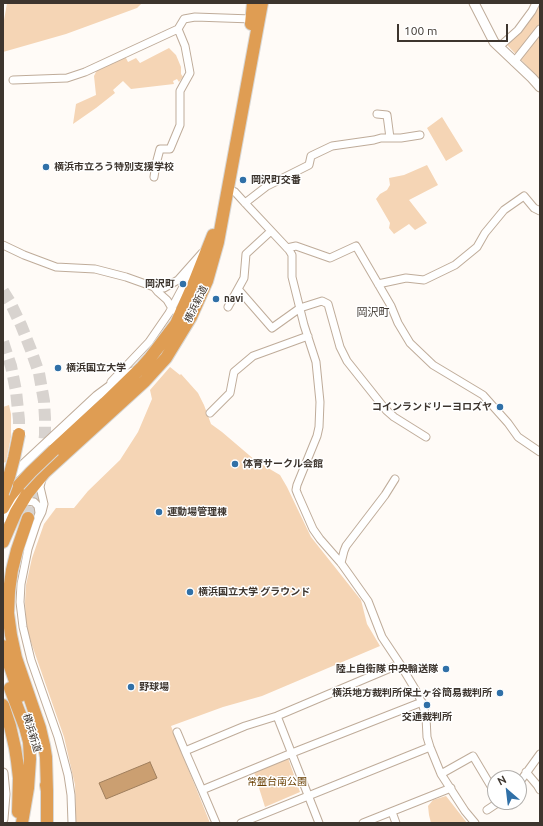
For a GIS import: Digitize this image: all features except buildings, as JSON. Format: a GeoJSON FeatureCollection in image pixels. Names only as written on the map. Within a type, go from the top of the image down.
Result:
{"type":"FeatureCollection","features":[{"type":"Feature","properties":{"kind":"highway","name":"横浜新道"},"geometry":{"type":"LineString","coordinates":[[3,508],[10,496],[24,489],[45,472],[146,381],[166,358],[191,317],[207,281],[218,242],[225,187],[252,20],[253,3]]}},
{"type":"Feature","properties":{"kind":"highway","name":"横浜新道"},"geometry":{"type":"LineString","coordinates":[[3,542],[20,504],[31,472],[142,367],[176,324],[214,232],[225,187],[262,3]]}},
{"type":"Feature","properties":{"kind":"highway"},"geometry":{"type":"LineString","coordinates":[[3,494],[14,458],[18,434]]}},
{"type":"Feature","properties":{"kind":"highway"},"geometry":{"type":"LineString","coordinates":[[33,520],[17,550],[12,570],[8,613],[16,658],[44,744],[47,791]]}},
{"type":"Feature","properties":{"kind":"highway","name":"横浜新道"},"geometry":{"type":"LineString","coordinates":[[3,646],[40,755],[47,791],[48,823]]}},
{"type":"Feature","properties":{"kind":"highway"},"geometry":{"type":"LineString","coordinates":[[3,668],[29,742],[30,759],[28,788],[22,823]]}},
{"type":"Feature","properties":{"kind":"highway","name":"横浜新道"},"geometry":{"type":"LineString","coordinates":[[3,705],[13,740],[17,761],[18,823]]}},
{"type":"Feature","properties":{"kind":"street"},"geometry":{"type":"LineString","coordinates":[[474,3],[494,42],[540,87]]}},
{"type":"Feature","properties":{"kind":"street"},"geometry":{"type":"LineString","coordinates":[[499,47],[518,30],[536,3]]}},
{"type":"Feature","properties":{"kind":"street"},"geometry":{"type":"LineString","coordinates":[[13,80],[67,78],[85,72],[178,28],[184,19],[195,17],[252,20]]}},
{"type":"Feature","properties":{"kind":"street"},"geometry":{"type":"LineString","coordinates":[[154,177],[160,148],[170,149],[180,125],[180,91],[190,73],[185,46],[178,28]]}},
{"type":"Feature","properties":{"kind":"street"},"geometry":{"type":"LineString","coordinates":[[514,62],[540,29]]}},
{"type":"Feature","properties":{"kind":"street"},"geometry":{"type":"LineString","coordinates":[[377,114],[387,115],[390,138]]}},
{"type":"Feature","properties":{"kind":"street"},"geometry":{"type":"LineString","coordinates":[[245,203],[267,186],[309,165],[311,156],[332,146],[381,138],[402,138],[420,135]]}},
{"type":"Feature","properties":{"kind":"street"},"geometry":{"type":"LineString","coordinates":[[225,187],[235,192],[292,255],[292,276],[314,356],[320,402],[319,427],[317,436],[300,474],[296,490],[314,529],[324,545],[341,563],[368,601],[382,637],[422,702],[426,717],[427,737],[442,774],[465,811],[474,820]]}},
{"type":"Feature","properties":{"kind":"street"},"geometry":{"type":"LineString","coordinates":[[378,284],[406,278],[424,280],[455,265],[477,247],[485,233],[504,210],[524,196],[534,208],[540,211]]}},
{"type":"Feature","properties":{"kind":"street"},"geometry":{"type":"LineString","coordinates":[[228,308],[244,278],[246,254],[271,231]]}},
{"type":"Feature","properties":{"kind":"street"},"geometry":{"type":"LineString","coordinates":[[3,245],[56,267],[95,269],[126,277],[154,287],[164,288],[178,280],[198,258],[210,241]]}},
{"type":"Feature","properties":{"kind":"street"},"geometry":{"type":"LineString","coordinates":[[287,248],[296,246],[330,258],[356,246],[391,306],[398,323],[410,343],[433,365],[483,395],[508,423],[518,437],[540,452]]}},
{"type":"Feature","properties":{"kind":"street"},"geometry":{"type":"LineString","coordinates":[[3,484],[97,396],[149,342],[172,308],[198,258]]}},
{"type":"Feature","properties":{"kind":"street"},"geometry":{"type":"LineString","coordinates":[[154,287],[167,300],[172,308],[176,318],[176,324]]}},
{"type":"Feature","properties":{"kind":"street"},"geometry":{"type":"LineString","coordinates":[[238,290],[272,328],[300,308],[322,301],[328,304],[340,346],[347,361],[386,410],[394,417],[426,437]]}},
{"type":"Feature","properties":{"kind":"street"},"geometry":{"type":"LineString","coordinates":[[210,413],[230,393],[234,372],[253,356],[308,336]]}},
{"type":"Feature","properties":{"kind":"street"},"geometry":{"type":"LineString","coordinates":[[97,396],[120,378],[142,367]]}},
{"type":"Feature","properties":{"kind":"street"},"geometry":{"type":"LineString","coordinates":[[3,518],[19,495],[36,477],[45,472]]}},
{"type":"Feature","properties":{"kind":"street"},"geometry":{"type":"LineString","coordinates":[[33,520],[42,512],[44,504],[40,487],[41,480],[45,472]]}},
{"type":"Feature","properties":{"kind":"street"},"geometry":{"type":"LineString","coordinates":[[341,563],[346,546],[385,495],[395,479]]}},
{"type":"Feature","properties":{"kind":"street"},"geometry":{"type":"LineString","coordinates":[[20,504],[27,501],[34,502],[38,506],[39,513],[33,520],[21,584],[20,602],[23,627],[31,660],[58,737],[68,774],[71,795],[72,823]]}},
{"type":"Feature","properties":{"kind":"street"},"geometry":{"type":"LineString","coordinates":[[185,751],[245,726],[277,716],[400,664]]}},
{"type":"Feature","properties":{"kind":"street"},"geometry":{"type":"LineString","coordinates":[[202,790],[422,702]]}},
{"type":"Feature","properties":{"kind":"street"},"geometry":{"type":"LineString","coordinates":[[277,716],[318,823]]}},
{"type":"Feature","properties":{"kind":"street"},"geometry":{"type":"LineString","coordinates":[[177,732],[216,823]]}},
{"type":"Feature","properties":{"kind":"street"},"geometry":{"type":"LineString","coordinates":[[241,823],[430,747]]}},
{"type":"Feature","properties":{"kind":"street"},"geometry":{"type":"LineString","coordinates":[[527,771],[540,754]]}},
{"type":"Feature","properties":{"kind":"street"},"geometry":{"type":"LineString","coordinates":[[442,774],[473,756],[487,780]]}},
{"type":"Feature","properties":{"kind":"street"},"geometry":{"type":"LineString","coordinates":[[3,773],[5,794],[3,819]]}},
{"type":"Feature","properties":{"kind":"street"},"geometry":{"type":"LineString","coordinates":[[527,773],[540,790]]}},
{"type":"Feature","properties":{"kind":"street"},"geometry":{"type":"LineString","coordinates":[[363,823],[451,788]]}},
{"type":"Feature","properties":{"kind":"street"},"geometry":{"type":"LineString","coordinates":[[392,812],[396,823]]}},
{"type":"Feature","properties":{"kind":"green space"},"geometry":{"type":"Polygon","coordinates":[[[7,3],[142,3],[137,8],[66,34],[3,52],[3,26],[7,3]]]}},
{"type":"Feature","properties":{"kind":"green space"},"geometry":{"type":"Polygon","coordinates":[[[539,3],[540,85],[534,73],[507,45],[521,32],[539,3]]]}},
{"type":"Feature","properties":{"kind":"green space"},"geometry":{"type":"Polygon","coordinates":[[[169,48],[176,55],[181,67],[181,74],[183,77],[179,82],[177,79],[173,81],[174,84],[131,89],[123,81],[113,90],[115,93],[73,124],[76,104],[96,95],[94,76],[98,68],[125,56],[128,62],[136,58],[140,63],[169,48]]]}},
{"type":"Feature","properties":{"kind":"green space"},"geometry":{"type":"Polygon","coordinates":[[[442,117],[463,151],[446,161],[427,128],[442,117]]]}},
{"type":"Feature","properties":{"kind":"green space"},"geometry":{"type":"Polygon","coordinates":[[[427,165],[438,185],[409,200],[427,223],[415,230],[409,224],[394,234],[389,228],[390,223],[376,199],[380,194],[387,190],[390,185],[389,178],[404,175],[427,165]]]}},
{"type":"Feature","properties":{"kind":"green space","name":"横浜国立大学 グラウンド"},"geometry":{"type":"Polygon","coordinates":[[[170,367],[180,375],[181,374],[198,393],[211,424],[256,461],[280,475],[311,537],[361,600],[367,624],[380,646],[262,696],[223,707],[171,726],[210,823],[76,823],[75,785],[64,737],[26,627],[26,585],[32,558],[44,524],[56,508],[74,508],[88,491],[120,460],[138,432],[152,399],[150,390],[170,367]]]}},
{"type":"Feature","properties":{"kind":"green space"},"geometry":{"type":"Polygon","coordinates":[[[9,405],[11,414],[11,437],[6,462],[3,463],[3,407],[9,405]]]}},
{"type":"Feature","properties":{"kind":"green space","name":"常盤台南公園"},"geometry":{"type":"Polygon","coordinates":[[[288,758],[300,792],[265,807],[254,772],[288,758]]]}},
{"type":"Feature","properties":{"kind":"green space"},"geometry":{"type":"Polygon","coordinates":[[[446,796],[467,823],[431,823],[428,806],[433,800],[446,796]]]}},
{"type":"Feature","properties":{"kind":"shaded area"},"geometry":{"type":"Polygon","coordinates":[[[150,762],[157,778],[106,799],[99,783],[150,762]]]}},
{"type":"Feature","properties":{"kind":"tunnel"},"geometry":{"type":"LineString","coordinates":[[3,291],[21,325],[39,373],[44,401],[45,418],[43,454]]}},
{"type":"Feature","properties":{"kind":"tunnel"},"geometry":{"type":"LineString","coordinates":[[3,342],[11,366],[16,391],[19,434]]}},
{"type":"Feature","properties":{"kind":"tunnel"},"geometry":{"type":"LineString","coordinates":[[28,518],[38,479]]}},
{"type":"Feature","properties":{"kind":"place","name":"横浜市立ろう特別支援学校"},"geometry":{"type":"Point","coordinates":[46,167]}},
{"type":"Feature","properties":{"kind":"place","name":"岡沢町交番"},"geometry":{"type":"Point","coordinates":[243,180]}},
{"type":"Feature","properties":{"kind":"place","name":"岡沢町"},"geometry":{"type":"Point","coordinates":[183,284]}},
{"type":"Feature","properties":{"kind":"place","name":"navi"},"geometry":{"type":"Point","coordinates":[216,299]}},
{"type":"Feature","properties":{"kind":"place","name":"横浜国立大学"},"geometry":{"type":"Point","coordinates":[58,368]}},
{"type":"Feature","properties":{"kind":"place","name":"コインランドリーヨロズヤ"},"geometry":{"type":"Point","coordinates":[500,407]}},
{"type":"Feature","properties":{"kind":"place","name":"体育サークル会館"},"geometry":{"type":"Point","coordinates":[235,464]}},
{"type":"Feature","properties":{"kind":"place","name":"運動場管理棟"},"geometry":{"type":"Point","coordinates":[159,512]}},
{"type":"Feature","properties":{"kind":"place","name":"横浜国立大学 グラウンド"},"geometry":{"type":"Point","coordinates":[190,592]}},
{"type":"Feature","properties":{"kind":"place","name":"陸上自衛隊 中央輸送隊"},"geometry":{"type":"Point","coordinates":[446,669]}},
{"type":"Feature","properties":{"kind":"place","name":"野球場"},"geometry":{"type":"Point","coordinates":[131,687]}},
{"type":"Feature","properties":{"kind":"place","name":"横浜地方裁判所保土ヶ谷簡易裁判所"},"geometry":{"type":"Point","coordinates":[500,693]}},
{"type":"Feature","properties":{"kind":"place","name":"交通裁判所"},"geometry":{"type":"Point","coordinates":[427,705]}},
{"type":"Feature","properties":{"kind":"district","name":"岡沢町"},"geometry":{"type":"Point","coordinates":[373,312]}}]}
